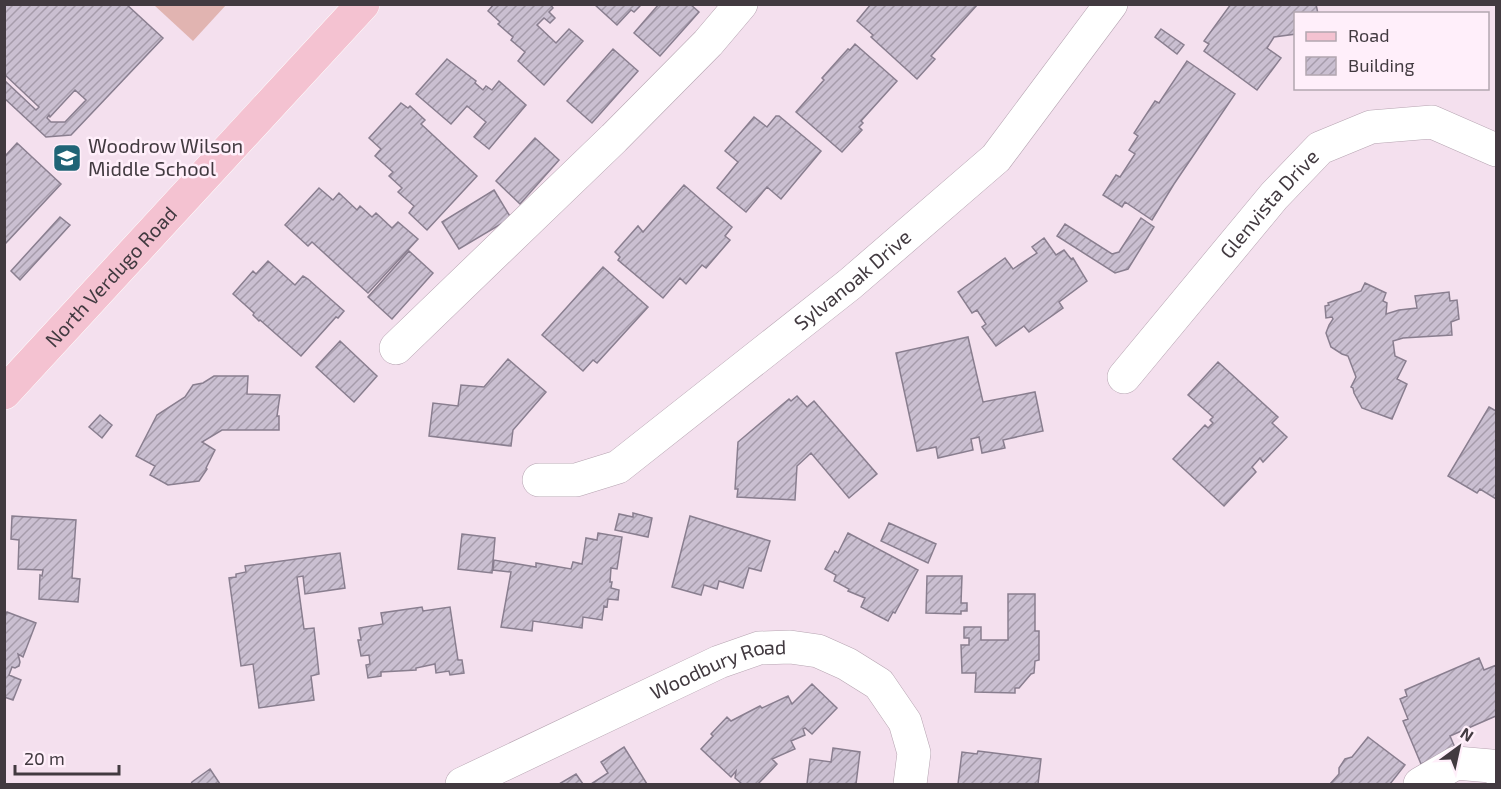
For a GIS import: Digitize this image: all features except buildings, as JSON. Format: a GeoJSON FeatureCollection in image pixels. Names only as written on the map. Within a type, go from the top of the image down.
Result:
{"type":"FeatureCollection","features":[{"type":"Feature","properties":{"kind":"main road","name":"North Verdugo Road"},"geometry":{"type":"LineString","coordinates":[[4,393],[363,4]]}},
{"type":"Feature","properties":{"kind":"street"},"geometry":{"type":"LineString","coordinates":[[396,348],[614,138],[708,43],[741,4]]}},
{"type":"Feature","properties":{"kind":"street","name":"Sylvanoak Drive"},"geometry":{"type":"LineString","coordinates":[[540,480],[576,480],[618,467],[850,284],[996,158],[1111,4]]}},
{"type":"Feature","properties":{"kind":"street","name":"Glenvista Drive"},"geometry":{"type":"LineString","coordinates":[[1124,377],[1274,196],[1320,148],[1371,127],[1432,122],[1497,150]]}},
{"type":"Feature","properties":{"kind":"street","name":"Woodbury Road"},"geometry":{"type":"LineString","coordinates":[[462,784],[719,662],[759,648],[790,647],[818,651],[847,664],[879,684],[905,723],[914,753],[910,784]]}},
{"type":"Feature","properties":{"kind":"street"},"geometry":{"type":"LineString","coordinates":[[1420,784],[1456,763],[1491,766],[1497,769]]}},
{"type":"Feature","properties":{"kind":"shaded area"},"geometry":{"type":"Polygon","coordinates":[[[154,5],[226,5],[193,41],[154,5]]]}},
{"type":"Feature","properties":{"kind":"place","name":"Woodrow Wilson Middle School"},"geometry":{"type":"Point","coordinates":[67,158]}}]}
